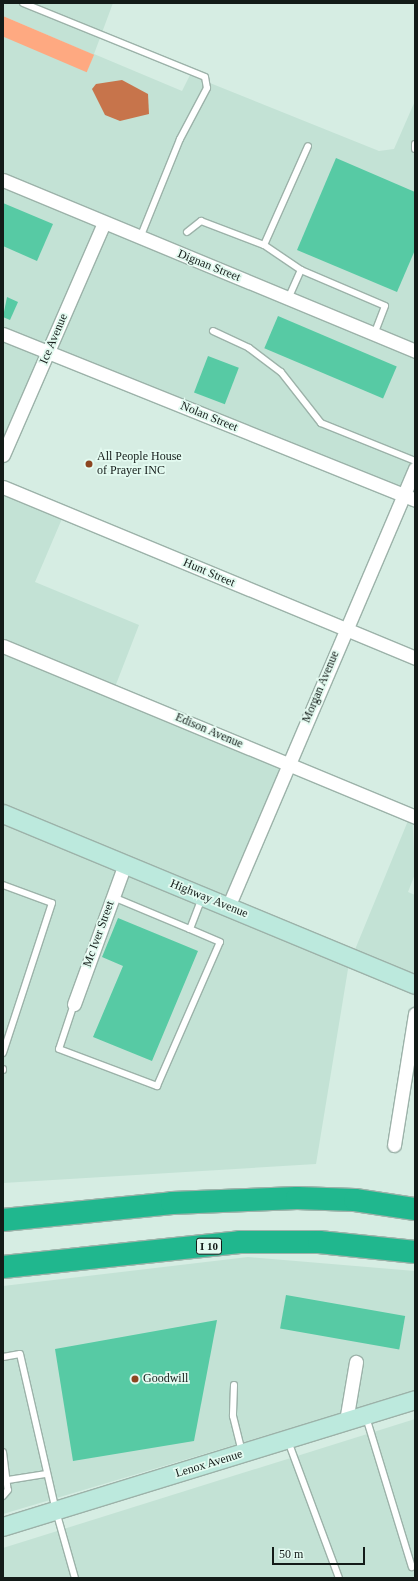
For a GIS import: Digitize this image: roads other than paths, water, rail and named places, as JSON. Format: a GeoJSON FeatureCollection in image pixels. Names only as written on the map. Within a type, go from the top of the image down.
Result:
{"type":"FeatureCollection","features":[{"type":"Feature","properties":{"kind":"highway"},"geometry":{"type":"LineString","coordinates":[[3,1220],[172,1203],[297,1198],[355,1200],[415,1209]]}},
{"type":"Feature","properties":{"kind":"highway","name":"I 10"},"geometry":{"type":"LineString","coordinates":[[3,1267],[240,1242],[320,1242],[415,1252]]}},
{"type":"Feature","properties":{"kind":"street","name":"Dignan Street"},"geometry":{"type":"LineString","coordinates":[[3,180],[415,351]]}},
{"type":"Feature","properties":{"kind":"street","name":"Ice Avenue"},"geometry":{"type":"LineString","coordinates":[[3,455],[104,223]]}},
{"type":"Feature","properties":{"kind":"street","name":"Nolan Street"},"geometry":{"type":"LineString","coordinates":[[3,334],[409,498]]}},
{"type":"Feature","properties":{"kind":"street","name":"Morgan Avenue"},"geometry":{"type":"LineString","coordinates":[[228,907],[346,630],[409,498],[415,468]]}},
{"type":"Feature","properties":{"kind":"street","name":"Hunt Street"},"geometry":{"type":"LineString","coordinates":[[3,487],[415,658]]}},
{"type":"Feature","properties":{"kind":"street","name":"Edison Avenue"},"geometry":{"type":"LineString","coordinates":[[3,646],[415,817]]}},
{"type":"Feature","properties":{"kind":"street","name":"Highway Avenue"},"geometry":{"type":"LineString","coordinates":[[3,814],[415,985]]}},
{"type":"Feature","properties":{"kind":"street","name":"Mc Iver Street"},"geometry":{"type":"LineString","coordinates":[[74,1004],[125,864]]}},
{"type":"Feature","properties":{"kind":"street"},"geometry":{"type":"LineString","coordinates":[[394,1145],[415,1014]]}},
{"type":"Feature","properties":{"kind":"street"},"geometry":{"type":"LineString","coordinates":[[346,1421],[356,1362]]}},
{"type":"Feature","properties":{"kind":"street","name":"Lenox Avenue"},"geometry":{"type":"LineString","coordinates":[[3,1527],[415,1400]]}},
{"type":"Feature","properties":{"kind":"lane"},"geometry":{"type":"LineString","coordinates":[[22,3],[205,77],[207,88],[180,138],[140,238]]}},
{"type":"Feature","properties":{"kind":"lane"},"geometry":{"type":"LineString","coordinates":[[415,144],[415,150]]}},
{"type":"Feature","properties":{"kind":"lane"},"geometry":{"type":"LineString","coordinates":[[264,244],[308,146]]}},
{"type":"Feature","properties":{"kind":"lane"},"geometry":{"type":"LineString","coordinates":[[187,232],[201,221],[264,244],[301,270],[385,306],[374,334]]}},
{"type":"Feature","properties":{"kind":"lane"},"geometry":{"type":"LineString","coordinates":[[288,298],[301,270]]}},
{"type":"Feature","properties":{"kind":"lane"},"geometry":{"type":"LineString","coordinates":[[213,331],[249,348],[281,372],[321,423],[415,461]]}},
{"type":"Feature","properties":{"kind":"lane"},"geometry":{"type":"LineString","coordinates":[[3,885],[52,903],[3,1053]]}},
{"type":"Feature","properties":{"kind":"lane"},"geometry":{"type":"LineString","coordinates":[[190,929],[203,896]]}},
{"type":"Feature","properties":{"kind":"lane"},"geometry":{"type":"LineString","coordinates":[[74,1004],[59,1049],[157,1086],[220,942],[112,897]]}},
{"type":"Feature","properties":{"kind":"lane"},"geometry":{"type":"LineString","coordinates":[[3,1357],[20,1354],[56,1511],[75,1578]]}},
{"type":"Feature","properties":{"kind":"lane"},"geometry":{"type":"LineString","coordinates":[[234,1384],[233,1416],[243,1453]]}},
{"type":"Feature","properties":{"kind":"lane"},"geometry":{"type":"LineString","coordinates":[[366,1415],[412,1567]]}},
{"type":"Feature","properties":{"kind":"lane"},"geometry":{"type":"LineString","coordinates":[[288,1440],[339,1578]]}},
{"type":"Feature","properties":{"kind":"lane"},"geometry":{"type":"LineString","coordinates":[[3,1452],[8,1480],[8,1490],[3,1496]]}},
{"type":"Feature","properties":{"kind":"lane"},"geometry":{"type":"LineString","coordinates":[[8,1480],[47,1474]]}},
{"type":"Feature","properties":{"kind":"place","name":"All People House of Prayer INC"},"geometry":{"type":"Point","coordinates":[89,464]}},
{"type":"Feature","properties":{"kind":"place","name":"Goodwill"},"geometry":{"type":"Point","coordinates":[135,1379]}}]}
